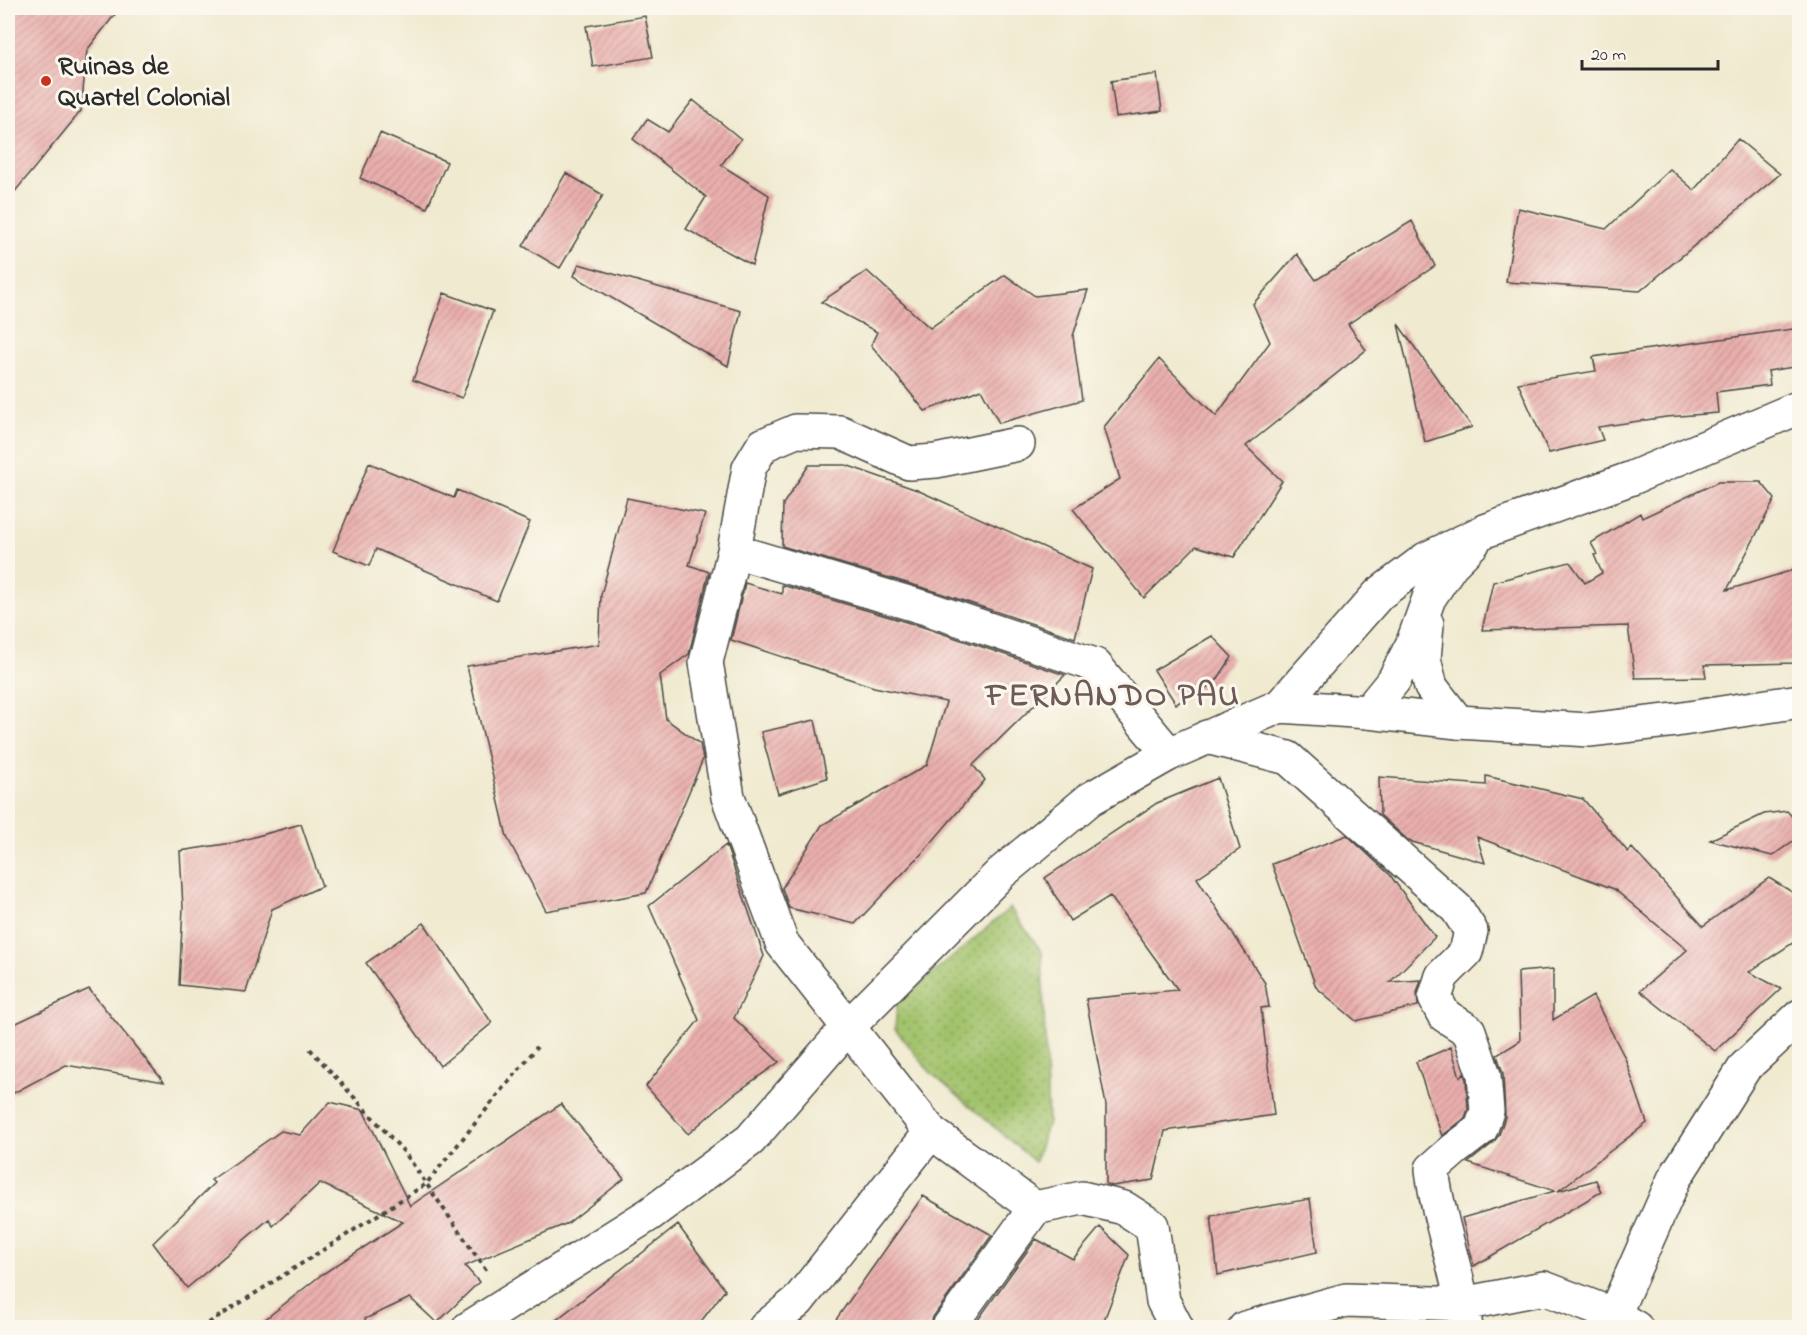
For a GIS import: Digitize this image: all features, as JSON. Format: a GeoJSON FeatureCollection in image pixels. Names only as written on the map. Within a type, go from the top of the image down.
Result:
{"type":"FeatureCollection","features":[{"type":"Feature","properties":{"kind":"street"},"geometry":{"type":"LineString","coordinates":[[469,1328],[650,1214],[750,1140],[848,1027],[1010,865],[1090,798],[1169,754],[1280,706],[1379,594],[1426,559],[1485,531],[1632,478],[1800,407]]}},
{"type":"Feature","properties":{"kind":"street"},"geometry":{"type":"LineString","coordinates":[[1018,444],[936,461],[909,463],[840,432],[796,431],[763,445],[749,468],[734,551],[706,662],[728,797],[782,943],[931,1132],[1035,1208]]}},
{"type":"Feature","properties":{"kind":"street"},"geometry":{"type":"LineString","coordinates":[[1368,712],[1394,680],[1412,645],[1429,598],[1451,565],[1485,531]]}},
{"type":"Feature","properties":{"kind":"street"},"geometry":{"type":"LineString","coordinates":[[734,551],[929,609],[1095,665],[1169,754]]}},
{"type":"Feature","properties":{"kind":"street"},"geometry":{"type":"LineString","coordinates":[[1429,598],[1424,659],[1431,687],[1458,722]]}},
{"type":"Feature","properties":{"kind":"street"},"geometry":{"type":"LineString","coordinates":[[1280,706],[1368,712],[1458,722],[1589,730],[1676,720],[1800,701]]}},
{"type":"Feature","properties":{"kind":"street"},"geometry":{"type":"LineString","coordinates":[[1207,737],[1288,758],[1457,909],[1471,931],[1466,952],[1442,976],[1435,998],[1444,1015],[1469,1030],[1484,1076],[1487,1111],[1481,1130],[1432,1170],[1435,1195],[1464,1316]]}},
{"type":"Feature","properties":{"kind":"street"},"geometry":{"type":"LineString","coordinates":[[1245,1328],[1346,1300],[1464,1316],[1544,1288],[1625,1321],[1674,1179],[1745,1067],[1800,1016]]}},
{"type":"Feature","properties":{"kind":"street"},"geometry":{"type":"LineString","coordinates":[[765,1328],[798,1301],[931,1132]]}},
{"type":"Feature","properties":{"kind":"street"},"geometry":{"type":"LineString","coordinates":[[948,1328],[1035,1208],[1082,1198],[1124,1208],[1152,1226],[1163,1300],[1177,1328]]}},
{"type":"Feature","properties":{"kind":"path"},"geometry":{"type":"LineString","coordinates":[[201,1328],[426,1184],[537,1047]]}},
{"type":"Feature","properties":{"kind":"path"},"geometry":{"type":"LineString","coordinates":[[310,1049],[405,1153],[509,1302]]}},
{"type":"Feature","properties":{"kind":"green space"},"geometry":{"type":"Polygon","coordinates":[[[1010,908],[1042,952],[1048,1122],[1035,1162],[931,1073],[895,1029],[897,1004],[1010,908]]]}},
{"type":"Feature","properties":{"kind":"building","name":"Ruinas de Quartel Colonial"},"geometry":{"type":"Polygon","coordinates":[[[8,8],[120,8],[87,50],[81,111],[8,200],[8,8]]]}},
{"type":"Feature","properties":{"kind":"building"},"geometry":{"type":"Polygon","coordinates":[[[645,16],[653,57],[593,67],[586,26],[645,16]]]}},
{"type":"Feature","properties":{"kind":"building"},"geometry":{"type":"Polygon","coordinates":[[[1157,74],[1162,111],[1116,117],[1111,81],[1157,74]]]}},
{"type":"Feature","properties":{"kind":"building"},"geometry":{"type":"Polygon","coordinates":[[[693,100],[741,139],[721,165],[769,195],[752,265],[686,229],[706,197],[633,139],[647,119],[668,132],[693,100]]]}},
{"type":"Feature","properties":{"kind":"building"},"geometry":{"type":"Polygon","coordinates":[[[380,133],[447,162],[427,208],[360,178],[380,133]]]}},
{"type":"Feature","properties":{"kind":"building"},"geometry":{"type":"Polygon","coordinates":[[[1738,139],[1780,174],[1640,291],[1506,282],[1518,208],[1606,229],[1670,169],[1694,190],[1738,139]]]}},
{"type":"Feature","properties":{"kind":"building"},"geometry":{"type":"Polygon","coordinates":[[[566,173],[603,195],[560,268],[523,246],[566,173]]]}},
{"type":"Feature","properties":{"kind":"building"},"geometry":{"type":"Polygon","coordinates":[[[1412,221],[1435,266],[1348,324],[1366,350],[1246,446],[1282,481],[1234,557],[1196,546],[1144,598],[1073,509],[1120,479],[1104,427],[1159,359],[1216,416],[1270,342],[1253,304],[1297,254],[1316,280],[1412,221]]]}},
{"type":"Feature","properties":{"kind":"building"},"geometry":{"type":"Polygon","coordinates":[[[579,264],[741,311],[728,366],[574,276],[579,264]]]}},
{"type":"Feature","properties":{"kind":"building"},"geometry":{"type":"Polygon","coordinates":[[[867,271],[930,328],[1005,275],[1035,296],[1088,290],[1073,336],[1082,400],[999,423],[981,389],[925,411],[871,345],[877,332],[821,302],[867,271]]]}},
{"type":"Feature","properties":{"kind":"building"},"geometry":{"type":"Polygon","coordinates":[[[444,293],[493,311],[462,398],[413,380],[444,293]]]}},
{"type":"Feature","properties":{"kind":"building"},"geometry":{"type":"Polygon","coordinates":[[[1398,324],[1472,427],[1425,442],[1398,324]]]}},
{"type":"Feature","properties":{"kind":"building"},"geometry":{"type":"Polygon","coordinates":[[[1800,328],[1800,366],[1768,371],[1770,385],[1716,392],[1718,413],[1666,417],[1598,427],[1603,440],[1549,453],[1518,383],[1596,371],[1593,357],[1800,328]]]}},
{"type":"Feature","properties":{"kind":"building"},"geometry":{"type":"Polygon","coordinates":[[[369,463],[454,498],[457,490],[530,522],[497,601],[376,549],[369,566],[333,551],[369,463]]]}},
{"type":"Feature","properties":{"kind":"building"},"geometry":{"type":"Polygon","coordinates":[[[809,465],[846,465],[917,490],[1092,569],[1075,638],[934,591],[782,546],[783,504],[809,465]]]}},
{"type":"Feature","properties":{"kind":"building"},"geometry":{"type":"Polygon","coordinates":[[[1718,482],[1761,482],[1775,499],[1727,590],[1800,568],[1800,663],[1704,665],[1706,677],[1635,678],[1628,626],[1482,630],[1493,582],[1570,562],[1585,583],[1602,573],[1594,555],[1597,554],[1591,543],[1640,513],[1642,518],[1718,482]]]}},
{"type":"Feature","properties":{"kind":"building"},"geometry":{"type":"Polygon","coordinates":[[[627,498],[705,514],[689,565],[709,572],[689,654],[660,675],[666,719],[700,744],[703,759],[646,893],[546,911],[507,837],[467,666],[599,644],[601,595],[627,498]]]}},
{"type":"Feature","properties":{"kind":"building"},"geometry":{"type":"Polygon","coordinates":[[[745,583],[782,594],[782,585],[923,627],[1065,675],[973,765],[985,780],[925,850],[855,924],[789,908],[782,888],[822,825],[927,765],[946,702],[874,687],[731,640],[745,583]]]}},
{"type":"Feature","properties":{"kind":"building"},"geometry":{"type":"Polygon","coordinates":[[[1212,636],[1232,657],[1215,683],[1176,704],[1154,670],[1212,636]]]}},
{"type":"Feature","properties":{"kind":"building"},"geometry":{"type":"Polygon","coordinates":[[[815,720],[827,778],[778,794],[761,732],[815,720]]]}},
{"type":"Feature","properties":{"kind":"building"},"geometry":{"type":"Polygon","coordinates":[[[1486,776],[1583,799],[1628,852],[1632,848],[1703,926],[1769,878],[1800,897],[1800,938],[1749,972],[1781,989],[1715,1051],[1640,991],[1687,950],[1614,889],[1477,837],[1485,863],[1409,841],[1380,815],[1379,777],[1486,785],[1486,776]]]}},
{"type":"Feature","properties":{"kind":"building"},"geometry":{"type":"Polygon","coordinates":[[[1218,778],[1240,849],[1197,878],[1265,983],[1269,1007],[1261,1008],[1274,1115],[1165,1131],[1153,1180],[1112,1186],[1106,1184],[1106,1105],[1086,999],[1178,990],[1110,896],[1070,921],[1045,878],[1157,803],[1218,778]]]}},
{"type":"Feature","properties":{"kind":"building"},"geometry":{"type":"Polygon","coordinates":[[[1787,811],[1800,825],[1800,836],[1772,856],[1710,840],[1764,814],[1787,811]]]}},
{"type":"Feature","properties":{"kind":"building"},"geometry":{"type":"Polygon","coordinates":[[[301,824],[322,886],[272,909],[246,992],[179,985],[183,908],[180,851],[232,843],[301,824]]]}},
{"type":"Feature","properties":{"kind":"building"},"geometry":{"type":"Polygon","coordinates":[[[1347,835],[1390,875],[1435,937],[1390,982],[1421,980],[1417,993],[1418,1006],[1356,1021],[1316,987],[1272,864],[1347,835]]]}},
{"type":"Feature","properties":{"kind":"building"},"geometry":{"type":"Polygon","coordinates":[[[726,845],[764,956],[734,1018],[779,1062],[733,1095],[688,1134],[646,1086],[699,1020],[649,906],[726,845]]]}},
{"type":"Feature","properties":{"kind":"building"},"geometry":{"type":"Polygon","coordinates":[[[424,923],[492,1023],[440,1066],[366,963],[424,923]]]}},
{"type":"Feature","properties":{"kind":"building"},"geometry":{"type":"Polygon","coordinates":[[[1553,969],[1553,1020],[1593,996],[1625,1058],[1647,1123],[1558,1191],[1596,1180],[1601,1192],[1474,1266],[1462,1218],[1555,1191],[1468,1163],[1493,1143],[1499,1135],[1505,1117],[1503,1073],[1497,1055],[1520,1041],[1518,972],[1553,969]]]}},
{"type":"Feature","properties":{"kind":"building"},"geometry":{"type":"Polygon","coordinates":[[[89,989],[164,1082],[66,1065],[8,1096],[8,1027],[89,989]]]}},
{"type":"Feature","properties":{"kind":"building"},"geometry":{"type":"Polygon","coordinates":[[[1451,1047],[1460,1077],[1464,1074],[1466,1079],[1468,1109],[1465,1118],[1442,1136],[1416,1062],[1451,1047]]]}},
{"type":"Feature","properties":{"kind":"building"},"geometry":{"type":"Polygon","coordinates":[[[330,1102],[363,1110],[410,1206],[561,1104],[624,1179],[568,1223],[465,1266],[479,1282],[437,1323],[410,1298],[365,1319],[366,1328],[254,1328],[321,1275],[403,1222],[320,1183],[273,1226],[269,1219],[187,1288],[153,1243],[214,1183],[211,1180],[281,1131],[300,1135],[330,1102]]]}},
{"type":"Feature","properties":{"kind":"building"},"geometry":{"type":"Polygon","coordinates":[[[923,1196],[992,1235],[933,1317],[930,1328],[830,1328],[923,1196]]]}},
{"type":"Feature","properties":{"kind":"building"},"geometry":{"type":"Polygon","coordinates":[[[1310,1199],[1317,1252],[1218,1275],[1211,1216],[1310,1199]]]}},
{"type":"Feature","properties":{"kind":"building"},"geometry":{"type":"Polygon","coordinates":[[[678,1225],[725,1290],[696,1328],[546,1328],[678,1225]]]}},
{"type":"Feature","properties":{"kind":"building"},"geometry":{"type":"Polygon","coordinates":[[[1100,1227],[1129,1255],[1101,1328],[972,1328],[1036,1239],[1073,1259],[1100,1227]]]}},
{"type":"Feature","properties":{"kind":"place","name":"Ruinas de Quartel Colonial"},"geometry":{"type":"Point","coordinates":[46,81]}},
{"type":"Feature","properties":{"kind":"district","name":"FERNANDO PAU"},"geometry":{"type":"Point","coordinates":[1113,693]}}]}
